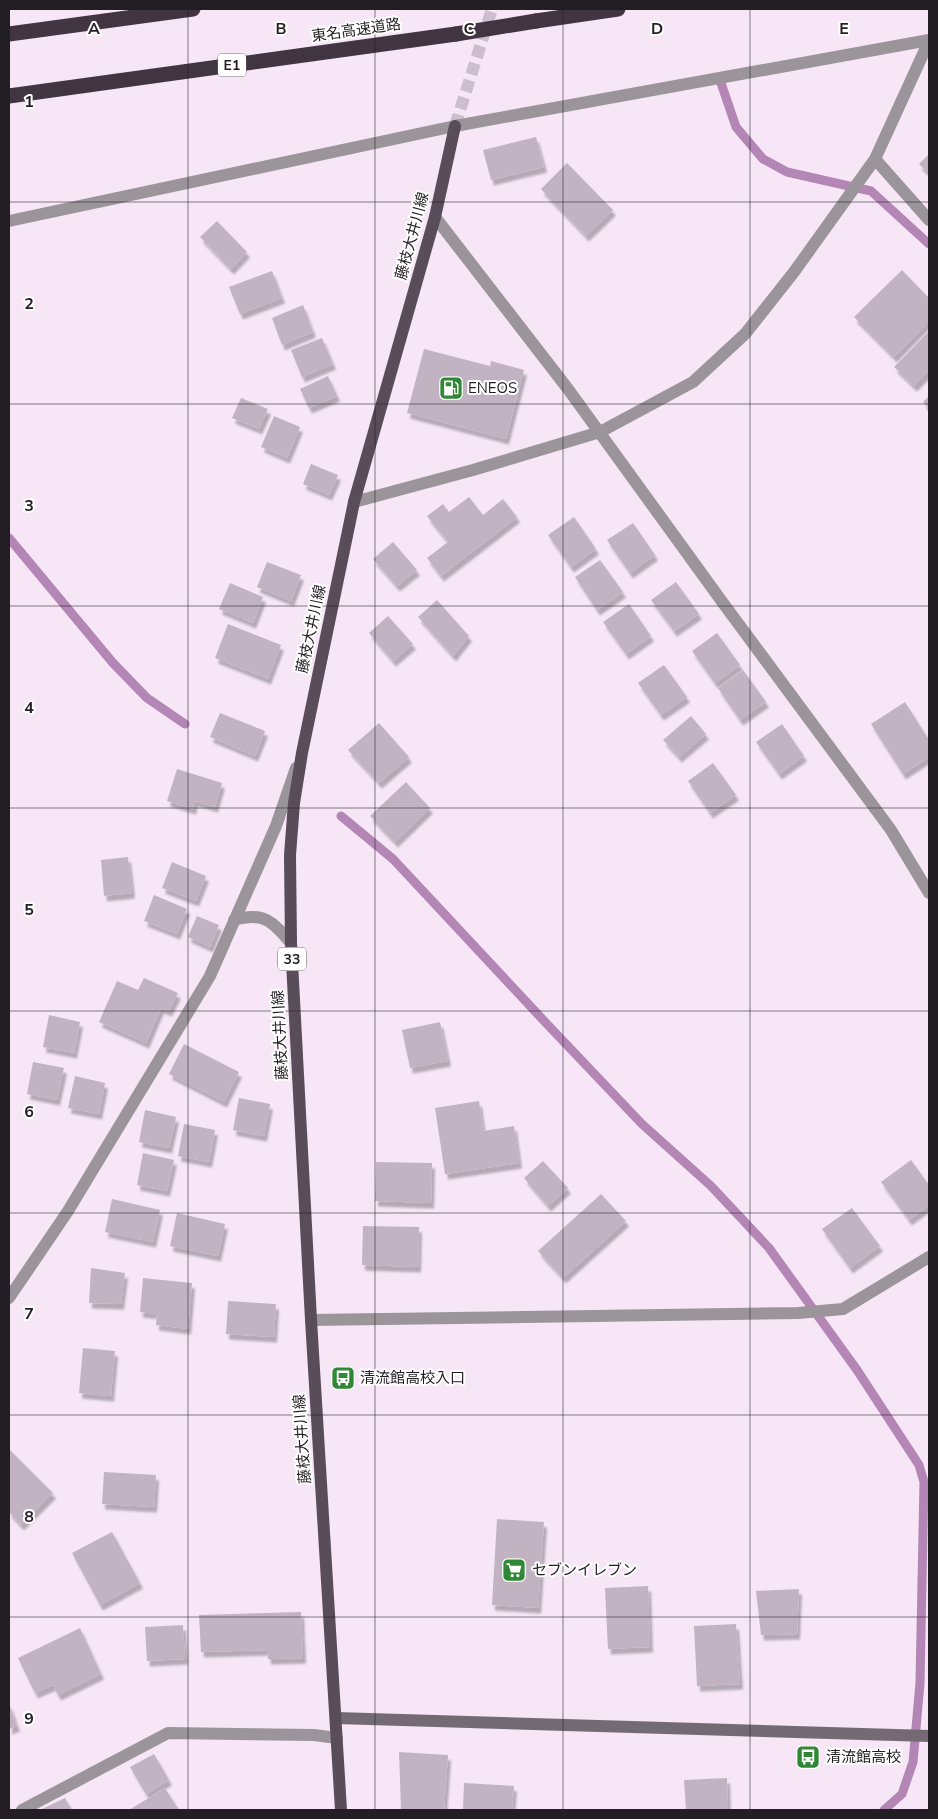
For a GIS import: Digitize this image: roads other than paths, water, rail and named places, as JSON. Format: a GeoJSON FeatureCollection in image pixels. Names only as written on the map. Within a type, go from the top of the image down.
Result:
{"type":"FeatureCollection","features":[{"type":"Feature","properties":{"kind":"highway"},"geometry":{"type":"LineString","coordinates":[[9,34],[193,9]]}},
{"type":"Feature","properties":{"kind":"highway","name":"東名高速道路"},"geometry":{"type":"LineString","coordinates":[[9,96],[456,34],[618,9]]}},
{"type":"Feature","properties":{"kind":"main road","name":"藤枝大井川線"},"geometry":{"type":"LineString","coordinates":[[341,1810],[311,1320],[291,943],[290,855],[294,804],[302,753],[354,502],[435,217],[455,126]]}},
{"type":"Feature","properties":{"kind":"street"},"geometry":{"type":"LineString","coordinates":[[9,221],[455,126],[929,40]]}},
{"type":"Feature","properties":{"kind":"street"},"geometry":{"type":"LineString","coordinates":[[354,502],[473,470],[600,432],[693,382],[745,334],[794,272],[875,159],[929,40]]}},
{"type":"Feature","properties":{"kind":"street"},"geometry":{"type":"LineString","coordinates":[[875,159],[929,220]]}},
{"type":"Feature","properties":{"kind":"street"},"geometry":{"type":"LineString","coordinates":[[435,217],[600,432],[723,603],[892,830],[929,893]]}},
{"type":"Feature","properties":{"kind":"street"},"geometry":{"type":"LineString","coordinates":[[9,1298],[68,1211],[210,976],[276,826],[302,753]]}},
{"type":"Feature","properties":{"kind":"street"},"geometry":{"type":"LineString","coordinates":[[234,920],[243,917],[257,917],[274,923],[291,943]]}},
{"type":"Feature","properties":{"kind":"street"},"geometry":{"type":"LineString","coordinates":[[311,1320],[798,1313],[843,1309],[929,1257]]}},
{"type":"Feature","properties":{"kind":"street"},"geometry":{"type":"LineString","coordinates":[[336,1718],[926,1736]]}},
{"type":"Feature","properties":{"kind":"street"},"geometry":{"type":"LineString","coordinates":[[22,1810],[168,1733],[314,1735],[337,1738]]}},
{"type":"Feature","properties":{"kind":"waterway"},"geometry":{"type":"LineString","coordinates":[[720,80],[736,127],[763,159],[787,172],[871,191],[929,244]]}},
{"type":"Feature","properties":{"kind":"waterway"},"geometry":{"type":"LineString","coordinates":[[9,538],[113,663],[147,698],[185,724]]}},
{"type":"Feature","properties":{"kind":"waterway"},"geometry":{"type":"LineString","coordinates":[[341,816],[393,859],[642,1124],[711,1186],[769,1248],[857,1370],[919,1465],[924,1482],[920,1683],[913,1762],[902,1794],[884,1810]]}},
{"type":"Feature","properties":{"kind":"tunnel"},"geometry":{"type":"LineString","coordinates":[[455,126],[492,9]]}},
{"type":"Feature","properties":{"kind":"place","name":"ENEOS"},"geometry":{"type":"Point","coordinates":[451,388]}},
{"type":"Feature","properties":{"kind":"place","name":"清流館高校入口"},"geometry":{"type":"Point","coordinates":[343,1378]}},
{"type":"Feature","properties":{"kind":"place","name":"セブンイレブン"},"geometry":{"type":"Point","coordinates":[514,1570]}},
{"type":"Feature","properties":{"kind":"place","name":"清流館高校"},"geometry":{"type":"Point","coordinates":[808,1757]}}]}
